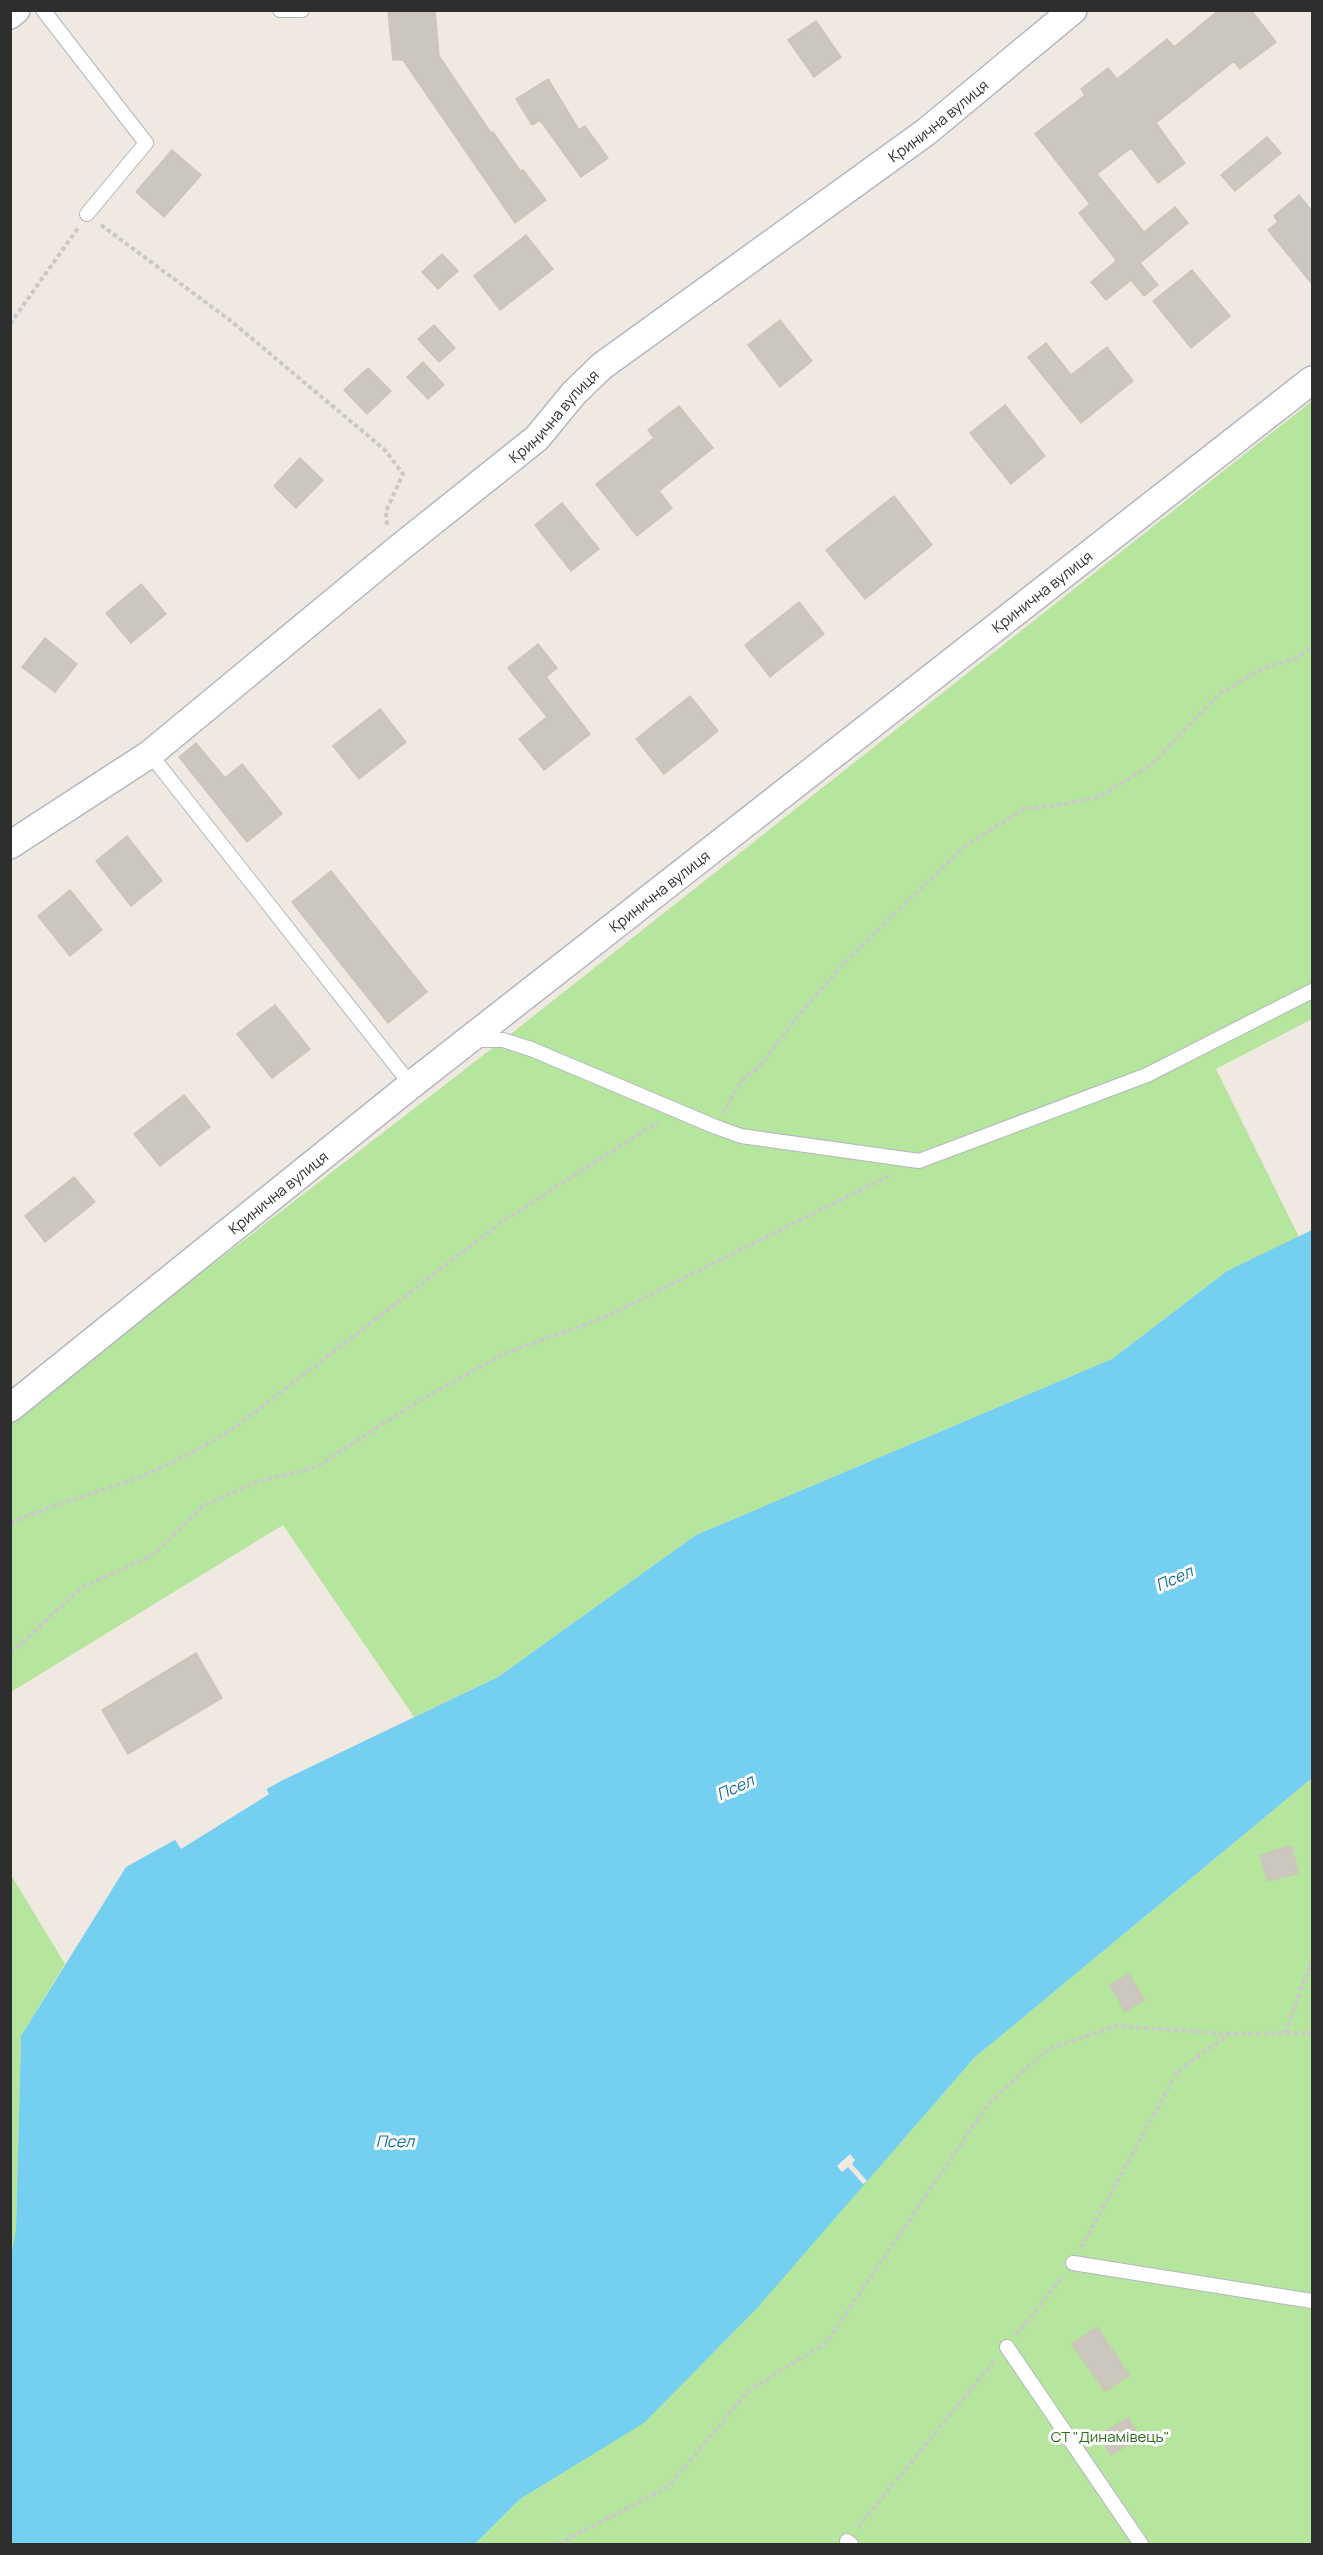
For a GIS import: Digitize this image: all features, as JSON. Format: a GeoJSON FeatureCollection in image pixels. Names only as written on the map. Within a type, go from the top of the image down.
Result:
{"type":"FeatureCollection","features":[{"type":"Feature","properties":{"kind":"street"},"geometry":{"type":"LineString","coordinates":[[10,15],[16,10]]}},
{"type":"Feature","properties":{"kind":"street","name":"Кринична вулиця"},"geometry":{"type":"LineString","coordinates":[[11,844],[150,754],[398,549],[537,438],[574,393],[602,366],[926,132],[1073,10]]}},
{"type":"Feature","properties":{"kind":"street","name":"Кринична вулиця"},"geometry":{"type":"LineString","coordinates":[[10,1408],[411,1085],[1312,380]]}},
{"type":"Feature","properties":{"kind":"lane"},"geometry":{"type":"LineString","coordinates":[[43,10],[146,143],[87,214]]}},
{"type":"Feature","properties":{"kind":"lane"},"geometry":{"type":"LineString","coordinates":[[280,10],[302,10]]}},
{"type":"Feature","properties":{"kind":"lane"},"geometry":{"type":"LineString","coordinates":[[150,754],[411,1085]]}},
{"type":"Feature","properties":{"kind":"lane"},"geometry":{"type":"LineString","coordinates":[[469,1040],[503,1040],[531,1049],[741,1136],[919,1161],[1147,1075],[1312,991]]}},
{"type":"Feature","properties":{"kind":"lane"},"geometry":{"type":"LineString","coordinates":[[1073,2263],[1312,2301]]}},
{"type":"Feature","properties":{"kind":"lane"},"geometry":{"type":"LineString","coordinates":[[1007,2347],[1141,2544]]}},
{"type":"Feature","properties":{"kind":"path"},"geometry":{"type":"LineString","coordinates":[[10,324],[87,214],[231,321],[385,450],[402,474],[386,511],[387,530],[398,549]]}},
{"type":"Feature","properties":{"kind":"path"},"geometry":{"type":"LineString","coordinates":[[716,1127],[741,1081],[760,1066],[796,1017],[846,961],[965,846],[1024,808],[1099,797],[1151,765],[1219,694],[1264,668],[1296,658],[1312,646]]}},
{"type":"Feature","properties":{"kind":"path"},"geometry":{"type":"LineString","coordinates":[[10,1523],[35,1512],[131,1480],[193,1453],[232,1429],[503,1221],[679,1110]]}},
{"type":"Feature","properties":{"kind":"path"},"geometry":{"type":"LineString","coordinates":[[10,1652],[81,1588],[154,1554],[203,1506],[257,1482],[316,1467],[414,1404],[503,1354],[603,1318],[919,1161]]}},
{"type":"Feature","properties":{"kind":"path"},"geometry":{"type":"LineString","coordinates":[[10,1645],[19,1646]]}},
{"type":"Feature","properties":{"kind":"path"},"geometry":{"type":"LineString","coordinates":[[1285,2033],[1312,1960]]}},
{"type":"Feature","properties":{"kind":"path"},"geometry":{"type":"LineString","coordinates":[[558,2544],[668,2487],[748,2391],[826,2343],[988,2104],[1048,2049],[1117,2026],[1230,2034],[1312,2033]]}},
{"type":"Feature","properties":{"kind":"path"},"geometry":{"type":"LineString","coordinates":[[849,2543],[1073,2263],[1177,2072],[1230,2034]]}},
{"type":"Feature","properties":{"kind":"green space"},"geometry":{"type":"Polygon","coordinates":[[[1312,401],[1312,1019],[1216,1069],[1299,1237],[1227,1271],[1112,1359],[696,1535],[498,1677],[414,1717],[283,1525],[11,1692],[11,1420],[517,1029],[1312,401]]]}},
{"type":"Feature","properties":{"kind":"green space","name":"СТ \"Динамівець\""},"geometry":{"type":"Polygon","coordinates":[[[1312,1778],[1312,2544],[475,2544],[520,2499],[644,2422],[867,2181],[974,2058],[1312,1778]]]}},
{"type":"Feature","properties":{"kind":"green space"},"geometry":{"type":"Polygon","coordinates":[[[11,1875],[65,1964],[21,2036],[16,2228],[11,2264],[11,1875]]]}},
{"type":"Feature","properties":{"kind":"water","name":"Псел"},"geometry":{"type":"Polygon","coordinates":[[[1312,1230],[1312,1778],[974,2058],[758,2307],[644,2423],[520,2499],[475,2544],[11,2544],[10,2264],[16,2228],[21,2036],[126,1867],[283,1780],[498,1677],[696,1535],[1112,1359],[1227,1271],[1312,1230]]]}},
{"type":"Feature","properties":{"kind":"pier"},"geometry":{"type":"Polygon","coordinates":[[[265,1786],[269,1794],[181,1849],[173,1837],[265,1786]]]}},
{"type":"Feature","properties":{"kind":"pier"},"geometry":{"type":"Polygon","coordinates":[[[850,2154],[855,2160],[852,2164],[867,2181],[863,2184],[848,2167],[842,2172],[837,2166],[850,2154]]]}},
{"type":"Feature","properties":{"kind":"building"},"geometry":{"type":"Polygon","coordinates":[[[388,10],[435,10],[439,56],[491,133],[493,132],[521,172],[523,170],[546,200],[515,223],[403,60],[393,60],[388,10]]]}},
{"type":"Feature","properties":{"kind":"building"},"geometry":{"type":"Polygon","coordinates":[[[1219,10],[1251,10],[1276,42],[1240,69],[1234,61],[1156,123],[1185,163],[1158,183],[1131,148],[1097,174],[1144,232],[1175,207],[1188,223],[1140,263],[1158,285],[1144,296],[1131,280],[1106,300],[1091,282],[1116,261],[1079,213],[1090,204],[1035,134],[1085,95],[1081,89],[1108,68],[1117,79],[1167,39],[1174,47],[1219,10]]]}},
{"type":"Feature","properties":{"kind":"building"},"geometry":{"type":"Polygon","coordinates":[[[816,21],[841,57],[814,77],[788,40],[816,21]]]}},
{"type":"Feature","properties":{"kind":"building"},"geometry":{"type":"Polygon","coordinates":[[[548,79],[579,130],[585,126],[608,158],[581,177],[540,120],[532,125],[516,99],[548,79]]]}},
{"type":"Feature","properties":{"kind":"building"},"geometry":{"type":"Polygon","coordinates":[[[1267,137],[1281,153],[1235,191],[1221,175],[1267,137]]]}},
{"type":"Feature","properties":{"kind":"building"},"geometry":{"type":"Polygon","coordinates":[[[172,150],[201,175],[164,217],[136,192],[172,150]]]}},
{"type":"Feature","properties":{"kind":"building"},"geometry":{"type":"Polygon","coordinates":[[[1299,195],[1312,211],[1312,284],[1268,230],[1278,222],[1274,216],[1299,195]]]}},
{"type":"Feature","properties":{"kind":"building"},"geometry":{"type":"Polygon","coordinates":[[[526,235],[553,269],[500,310],[474,276],[526,235]]]}},
{"type":"Feature","properties":{"kind":"building"},"geometry":{"type":"Polygon","coordinates":[[[442,254],[458,271],[438,289],[422,272],[442,254]]]}},
{"type":"Feature","properties":{"kind":"building"},"geometry":{"type":"Polygon","coordinates":[[[1192,270],[1230,316],[1191,348],[1153,301],[1192,270]]]}},
{"type":"Feature","properties":{"kind":"building"},"geometry":{"type":"Polygon","coordinates":[[[780,320],[812,361],[780,387],[748,345],[780,320]]]}},
{"type":"Feature","properties":{"kind":"building"},"geometry":{"type":"Polygon","coordinates":[[[434,325],[455,348],[439,362],[418,339],[434,325]]]}},
{"type":"Feature","properties":{"kind":"building"},"geometry":{"type":"Polygon","coordinates":[[[1046,343],[1071,375],[1107,347],[1133,381],[1081,423],[1028,357],[1046,343]]]}},
{"type":"Feature","properties":{"kind":"building"},"geometry":{"type":"Polygon","coordinates":[[[423,362],[444,385],[428,399],[407,377],[423,362]]]}},
{"type":"Feature","properties":{"kind":"building"},"geometry":{"type":"Polygon","coordinates":[[[368,368],[391,391],[367,414],[344,390],[368,368]]]}},
{"type":"Feature","properties":{"kind":"building"},"geometry":{"type":"Polygon","coordinates":[[[1005,405],[1045,456],[1011,484],[970,433],[1005,405]]]}},
{"type":"Feature","properties":{"kind":"building"},"geometry":{"type":"Polygon","coordinates":[[[679,406],[713,448],[659,491],[672,508],[637,536],[596,484],[654,438],[648,430],[679,406]]]}},
{"type":"Feature","properties":{"kind":"building"},"geometry":{"type":"Polygon","coordinates":[[[300,458],[323,480],[296,508],[274,486],[300,458]]]}},
{"type":"Feature","properties":{"kind":"building"},"geometry":{"type":"Polygon","coordinates":[[[894,496],[932,545],[865,599],[826,550],[894,496]]]}},
{"type":"Feature","properties":{"kind":"building"},"geometry":{"type":"Polygon","coordinates":[[[562,503],[599,549],[571,571],[535,525],[562,503]]]}},
{"type":"Feature","properties":{"kind":"building"},"geometry":{"type":"Polygon","coordinates":[[[141,584],[166,614],[131,643],[106,613],[141,584]]]}},
{"type":"Feature","properties":{"kind":"building"},"geometry":{"type":"Polygon","coordinates":[[[799,602],[824,634],[770,677],[745,645],[799,602]]]}},
{"type":"Feature","properties":{"kind":"building"},"geometry":{"type":"Polygon","coordinates":[[[45,638],[77,664],[55,692],[22,667],[45,638]]]}},
{"type":"Feature","properties":{"kind":"building"},"geometry":{"type":"Polygon","coordinates":[[[538,644],[557,668],[546,677],[590,734],[544,770],[519,739],[547,717],[508,668],[538,644]]]}},
{"type":"Feature","properties":{"kind":"building"},"geometry":{"type":"Polygon","coordinates":[[[690,696],[718,731],[664,774],[636,739],[690,696]]]}},
{"type":"Feature","properties":{"kind":"building"},"geometry":{"type":"Polygon","coordinates":[[[380,709],[406,742],[359,779],[333,746],[380,709]]]}},
{"type":"Feature","properties":{"kind":"building"},"geometry":{"type":"Polygon","coordinates":[[[196,743],[225,778],[242,764],[282,814],[247,842],[179,757],[196,743]]]}},
{"type":"Feature","properties":{"kind":"building"},"geometry":{"type":"Polygon","coordinates":[[[127,836],[162,881],[131,906],[96,861],[127,836]]]}},
{"type":"Feature","properties":{"kind":"building"},"geometry":{"type":"Polygon","coordinates":[[[331,871],[427,992],[388,1023],[292,902],[331,871]]]}},
{"type":"Feature","properties":{"kind":"building"},"geometry":{"type":"Polygon","coordinates":[[[70,890],[102,930],[70,956],[38,916],[70,890]]]}},
{"type":"Feature","properties":{"kind":"building"},"geometry":{"type":"Polygon","coordinates":[[[275,1005],[310,1049],[272,1078],[237,1034],[275,1005]]]}},
{"type":"Feature","properties":{"kind":"building"},"geometry":{"type":"Polygon","coordinates":[[[184,1095],[210,1127],[160,1166],[134,1134],[184,1095]]]}},
{"type":"Feature","properties":{"kind":"building"},"geometry":{"type":"Polygon","coordinates":[[[74,1177],[95,1202],[45,1242],[25,1216],[74,1177]]]}},
{"type":"Feature","properties":{"kind":"building"},"geometry":{"type":"Polygon","coordinates":[[[196,1653],[222,1698],[128,1754],[102,1710],[196,1653]]]}},
{"type":"Feature","properties":{"kind":"building"},"geometry":{"type":"Polygon","coordinates":[[[1291,1846],[1298,1873],[1268,1881],[1260,1855],[1291,1846]]]}},
{"type":"Feature","properties":{"kind":"building"},"geometry":{"type":"Polygon","coordinates":[[[1129,1974],[1144,2000],[1125,2011],[1110,1985],[1129,1974]]]}},
{"type":"Feature","properties":{"kind":"building"},"geometry":{"type":"Polygon","coordinates":[[[1097,2327],[1129,2375],[1105,2391],[1072,2344],[1097,2327]]]}},
{"type":"Feature","properties":{"kind":"building"},"geometry":{"type":"Polygon","coordinates":[[[1128,2418],[1140,2437],[1111,2455],[1099,2435],[1128,2418]]]}}]}
